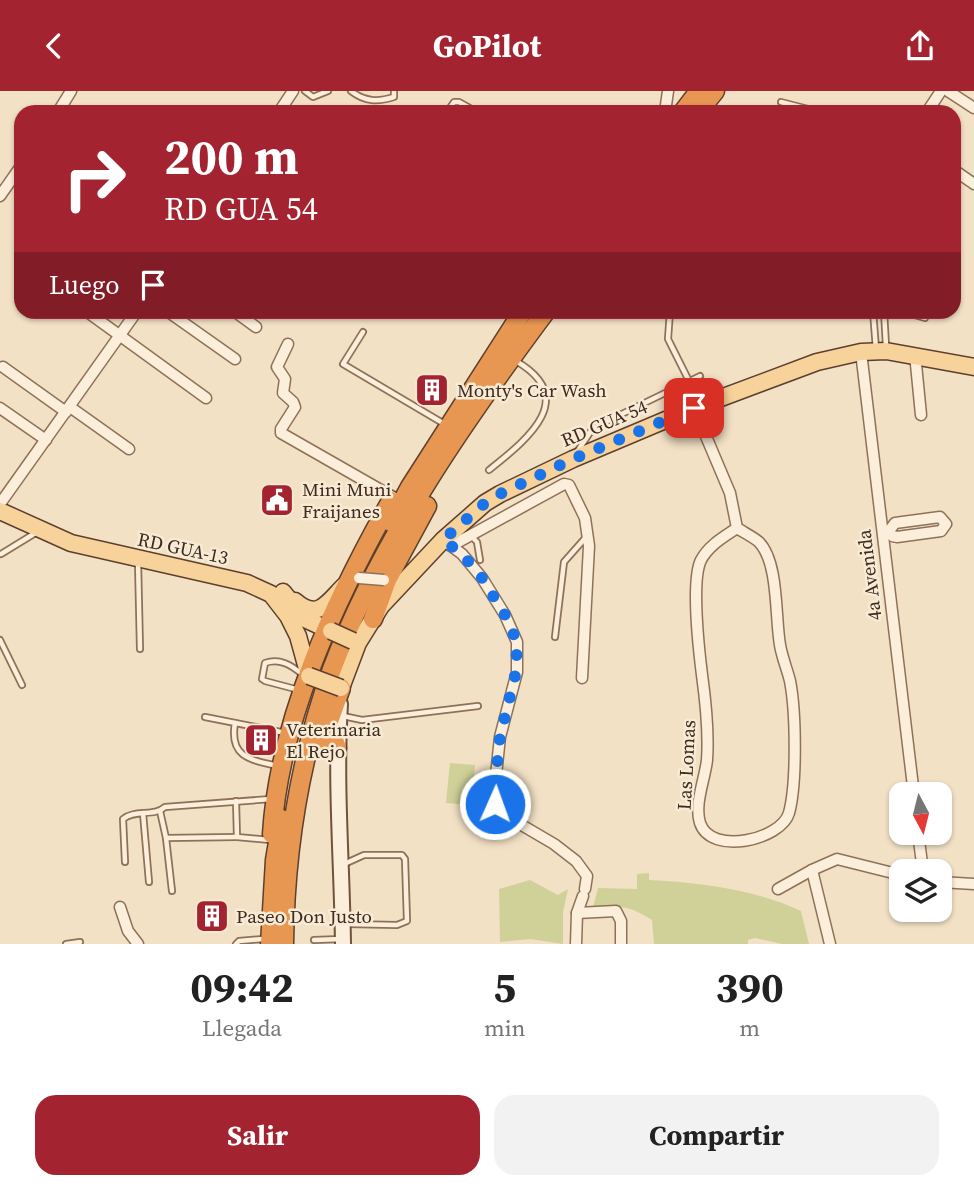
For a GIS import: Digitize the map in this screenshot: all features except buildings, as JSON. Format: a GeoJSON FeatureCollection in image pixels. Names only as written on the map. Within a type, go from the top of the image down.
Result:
{"type":"FeatureCollection","features":[{"type":"Feature","properties":{"kind":"highway"},"geometry":{"type":"LineString","coordinates":[[265,942],[274,798],[290,733],[307,682],[393,496],[482,362],[517,319]]}},
{"type":"Feature","properties":{"kind":"highway"},"geometry":{"type":"LineString","coordinates":[[265,942],[280,882],[289,786],[323,666],[351,597],[411,487],[518,319]]}},
{"type":"Feature","properties":{"kind":"highway"},"geometry":{"type":"LineString","coordinates":[[282,860],[315,722],[332,670],[362,600],[401,527],[434,474],[497,379],[541,319]]}},
{"type":"Feature","properties":{"kind":"highway"},"geometry":{"type":"LineString","coordinates":[[373,619],[386,580],[425,510],[489,410],[542,319]]}},
{"type":"Feature","properties":{"kind":"highway"},"geometry":{"type":"LineString","coordinates":[[294,944],[295,883],[301,832],[328,749],[341,688]]}},
{"type":"Feature","properties":{"kind":"highway"},"geometry":{"type":"LineString","coordinates":[[282,860],[301,832]]}},
{"type":"Feature","properties":{"kind":"highway"},"geometry":{"type":"LineString","coordinates":[[272,840],[282,860]]}},
{"type":"Feature","properties":{"kind":"highway"},"geometry":{"type":"LineString","coordinates":[[280,882],[295,917]]}},
{"type":"Feature","properties":{"kind":"highway"},"geometry":{"type":"LineString","coordinates":[[265,916],[280,882]]}},
{"type":"Feature","properties":{"kind":"highway"},"geometry":{"type":"LineString","coordinates":[[280,882],[284,944]]}},
{"type":"Feature","properties":{"kind":"main road","name":"RD GUA 54"},"geometry":{"type":"LineString","coordinates":[[341,688],[355,642],[389,597],[492,498],[573,459],[694,408],[810,364],[874,351],[915,354],[974,367]]}},
{"type":"Feature","properties":{"kind":"main road","name":"RD GUA-13"},"geometry":{"type":"LineString","coordinates":[[1,504],[41,530],[71,543],[247,583],[271,594],[295,629],[307,682]]}},
{"type":"Feature","properties":{"kind":"main road","name":"RD GUA-13"},"geometry":{"type":"LineString","coordinates":[[1,504],[78,535],[120,547],[246,573],[278,586],[305,619],[355,642]]}},
{"type":"Feature","properties":{"kind":"main road"},"geometry":{"type":"LineString","coordinates":[[278,586],[303,608],[312,611],[328,603],[354,578]]}},
{"type":"Feature","properties":{"kind":"main road"},"geometry":{"type":"LineString","coordinates":[[307,682],[341,688]]}},
{"type":"Feature","properties":{"kind":"street"},"geometry":{"type":"LineString","coordinates":[[948,91],[974,108]]}},
{"type":"Feature","properties":{"kind":"street"},"geometry":{"type":"LineString","coordinates":[[0,196],[14,176]]}},
{"type":"Feature","properties":{"kind":"street"},"geometry":{"type":"LineString","coordinates":[[97,319],[206,398]]}},
{"type":"Feature","properties":{"kind":"street"},"geometry":{"type":"LineString","coordinates":[[1,504],[131,319]]}},
{"type":"Feature","properties":{"kind":"street"},"geometry":{"type":"LineString","coordinates":[[178,319],[235,359]]}},
{"type":"Feature","properties":{"kind":"street"},"geometry":{"type":"LineString","coordinates":[[245,319],[256,327]]}},
{"type":"Feature","properties":{"kind":"street"},"geometry":{"type":"LineString","coordinates":[[288,344],[277,367],[285,379],[283,393],[295,407],[281,433],[393,496]]}},
{"type":"Feature","properties":{"kind":"street","name":"4a Avenida"},"geometry":{"type":"LineString","coordinates":[[874,351],[868,420],[885,531],[913,782]]}},
{"type":"Feature","properties":{"kind":"street"},"geometry":{"type":"LineString","coordinates":[[915,354],[921,415]]}},
{"type":"Feature","properties":{"kind":"street"},"geometry":{"type":"LineString","coordinates":[[810,364],[848,358],[855,361],[868,420]]}},
{"type":"Feature","properties":{"kind":"street"},"geometry":{"type":"LineString","coordinates":[[3,367],[129,449]]}},
{"type":"Feature","properties":{"kind":"street"},"geometry":{"type":"LineString","coordinates":[[0,408],[46,440]]}},
{"type":"Feature","properties":{"kind":"street"},"geometry":{"type":"LineString","coordinates":[[694,408],[730,493],[737,528]]}},
{"type":"Feature","properties":{"kind":"street"},"geometry":{"type":"LineString","coordinates":[[576,944],[577,913],[587,876],[576,861],[503,814],[495,804],[500,737],[515,677],[518,648],[516,635],[493,594],[472,565],[447,543],[470,535],[564,484],[569,485],[576,497],[584,518],[589,546],[582,678]]}},
{"type":"Feature","properties":{"kind":"street"},"geometry":{"type":"LineString","coordinates":[[940,517],[946,524],[941,531],[897,537],[885,531],[895,523],[940,517]]}},
{"type":"Feature","properties":{"kind":"street","name":"Las Lomas"},"geometry":{"type":"LineString","coordinates":[[737,528],[760,543],[772,570],[780,646],[791,691],[794,737],[789,813],[782,823],[766,833],[740,842],[718,840],[710,836],[702,827],[699,813],[707,761],[708,729],[699,652],[697,580],[701,561],[710,547],[737,528]]}},
{"type":"Feature","properties":{"kind":"street"},"geometry":{"type":"LineString","coordinates":[[354,578],[386,580],[412,573]]}},
{"type":"Feature","properties":{"kind":"street"},"geometry":{"type":"LineString","coordinates":[[341,688],[339,715],[328,749],[342,865],[343,936]]}},
{"type":"Feature","properties":{"kind":"street"},"geometry":{"type":"LineString","coordinates":[[778,890],[837,859],[889,872]]}},
{"type":"Feature","properties":{"kind":"street"},"geometry":{"type":"LineString","coordinates":[[812,870],[830,944]]}},
{"type":"Feature","properties":{"kind":"street"},"geometry":{"type":"LineString","coordinates":[[952,883],[974,884]]}},
{"type":"Feature","properties":{"kind":"street"},"geometry":{"type":"LineString","coordinates":[[120,907],[128,931],[138,944]]}},
{"type":"Feature","properties":{"kind":"street"},"geometry":{"type":"LineString","coordinates":[[577,913],[616,911],[621,921],[621,944]]}},
{"type":"Feature","properties":{"kind":"lane"},"geometry":{"type":"LineString","coordinates":[[305,91],[313,97],[328,91]]}},
{"type":"Feature","properties":{"kind":"lane"},"geometry":{"type":"LineString","coordinates":[[351,91],[360,98],[379,102],[394,97],[394,91]]}},
{"type":"Feature","properties":{"kind":"lane"},"geometry":{"type":"LineString","coordinates":[[781,102],[793,105]]}},
{"type":"Feature","properties":{"kind":"lane"},"geometry":{"type":"LineString","coordinates":[[669,319],[668,339],[689,381]]}},
{"type":"Feature","properties":{"kind":"lane"},"geometry":{"type":"LineString","coordinates":[[873,319],[874,351]]}},
{"type":"Feature","properties":{"kind":"lane"},"geometry":{"type":"LineString","coordinates":[[874,351],[882,319]]}},
{"type":"Feature","properties":{"kind":"lane"},"geometry":{"type":"LineString","coordinates":[[363,332],[342,364],[441,422]]}},
{"type":"Feature","properties":{"kind":"lane"},"geometry":{"type":"LineString","coordinates":[[489,471],[528,439],[544,412],[545,397],[538,377],[516,361]]}},
{"type":"Feature","properties":{"kind":"lane"},"geometry":{"type":"LineString","coordinates":[[573,459],[593,428],[700,376]]}},
{"type":"Feature","properties":{"kind":"lane"},"geometry":{"type":"LineString","coordinates":[[1,554],[41,530]]}},
{"type":"Feature","properties":{"kind":"lane"},"geometry":{"type":"LineString","coordinates":[[470,535],[477,542],[480,560]]}},
{"type":"Feature","properties":{"kind":"lane"},"geometry":{"type":"LineString","coordinates":[[555,637],[564,562],[587,535]]}},
{"type":"Feature","properties":{"kind":"lane"},"geometry":{"type":"LineString","coordinates":[[138,560],[140,649]]}},
{"type":"Feature","properties":{"kind":"lane"},"geometry":{"type":"LineString","coordinates":[[0,640],[22,685]]}},
{"type":"Feature","properties":{"kind":"lane"},"geometry":{"type":"LineString","coordinates":[[269,661],[289,664],[307,682],[264,680],[264,666],[269,661]]}},
{"type":"Feature","properties":{"kind":"lane"},"geometry":{"type":"LineString","coordinates":[[339,715],[362,720],[478,706]]}},
{"type":"Feature","properties":{"kind":"lane"},"geometry":{"type":"LineString","coordinates":[[205,717],[290,733]]}},
{"type":"Feature","properties":{"kind":"lane"},"geometry":{"type":"LineString","coordinates":[[235,723],[233,739],[244,757],[282,767]]}},
{"type":"Feature","properties":{"kind":"lane"},"geometry":{"type":"LineString","coordinates":[[125,862],[123,819],[129,815],[160,811],[165,807],[274,798]]}},
{"type":"Feature","properties":{"kind":"lane"},"geometry":{"type":"LineString","coordinates":[[236,801],[237,837]]}},
{"type":"Feature","properties":{"kind":"lane"},"geometry":{"type":"LineString","coordinates":[[160,811],[172,891]]}},
{"type":"Feature","properties":{"kind":"lane"},"geometry":{"type":"LineString","coordinates":[[143,813],[149,883]]}},
{"type":"Feature","properties":{"kind":"lane"},"geometry":{"type":"LineString","coordinates":[[166,838],[237,837],[272,840]]}},
{"type":"Feature","properties":{"kind":"lane"},"geometry":{"type":"LineString","coordinates":[[314,940],[407,921],[405,859],[402,855],[364,855],[342,865]]}},
{"type":"Feature","properties":{"kind":"lane"},"geometry":{"type":"LineString","coordinates":[[236,944],[239,941],[265,942]]}},
{"type":"Feature","properties":{"kind":"lane"},"geometry":{"type":"LineString","coordinates":[[66,944],[80,942]]}},
{"type":"Feature","properties":{"kind":"green space"},"geometry":{"type":"Polygon","coordinates":[[[450,763],[475,765],[471,805],[446,803],[450,763]]]}},
{"type":"Feature","properties":{"kind":"green space"},"geometry":{"type":"Polygon","coordinates":[[[649,873],[649,880],[747,892],[801,911],[809,944],[782,944],[755,938],[748,940],[748,944],[654,944],[652,920],[637,911],[624,908],[593,907],[598,888],[637,889],[637,874],[649,873]]]}},
{"type":"Feature","properties":{"kind":"green space"},"geometry":{"type":"Polygon","coordinates":[[[530,880],[558,895],[568,889],[563,912],[563,944],[530,939],[500,942],[499,889],[530,880]]]}},
{"type":"Feature","properties":{"kind":"place","name":"Monty's Car Wash"},"geometry":{"type":"Point","coordinates":[432,390]}},
{"type":"Feature","properties":{"kind":"place","name":"Mini Muni Fraijanes"},"geometry":{"type":"Point","coordinates":[277,500]}},
{"type":"Feature","properties":{"kind":"place","name":"Veterinaria El Rejo"},"geometry":{"type":"Point","coordinates":[261,740]}},
{"type":"Feature","properties":{"kind":"place","name":"Paseo Don Justo"},"geometry":{"type":"Point","coordinates":[212,916]}},
{"type":"Feature","properties":{"kind":"route"},"geometry":{"type":"LineString","coordinates":[[495,804],[500,737],[519,652],[516,635],[482,578],[462,554],[443,540],[485,503],[500,494],[573,459],[694,408]]}}]}
